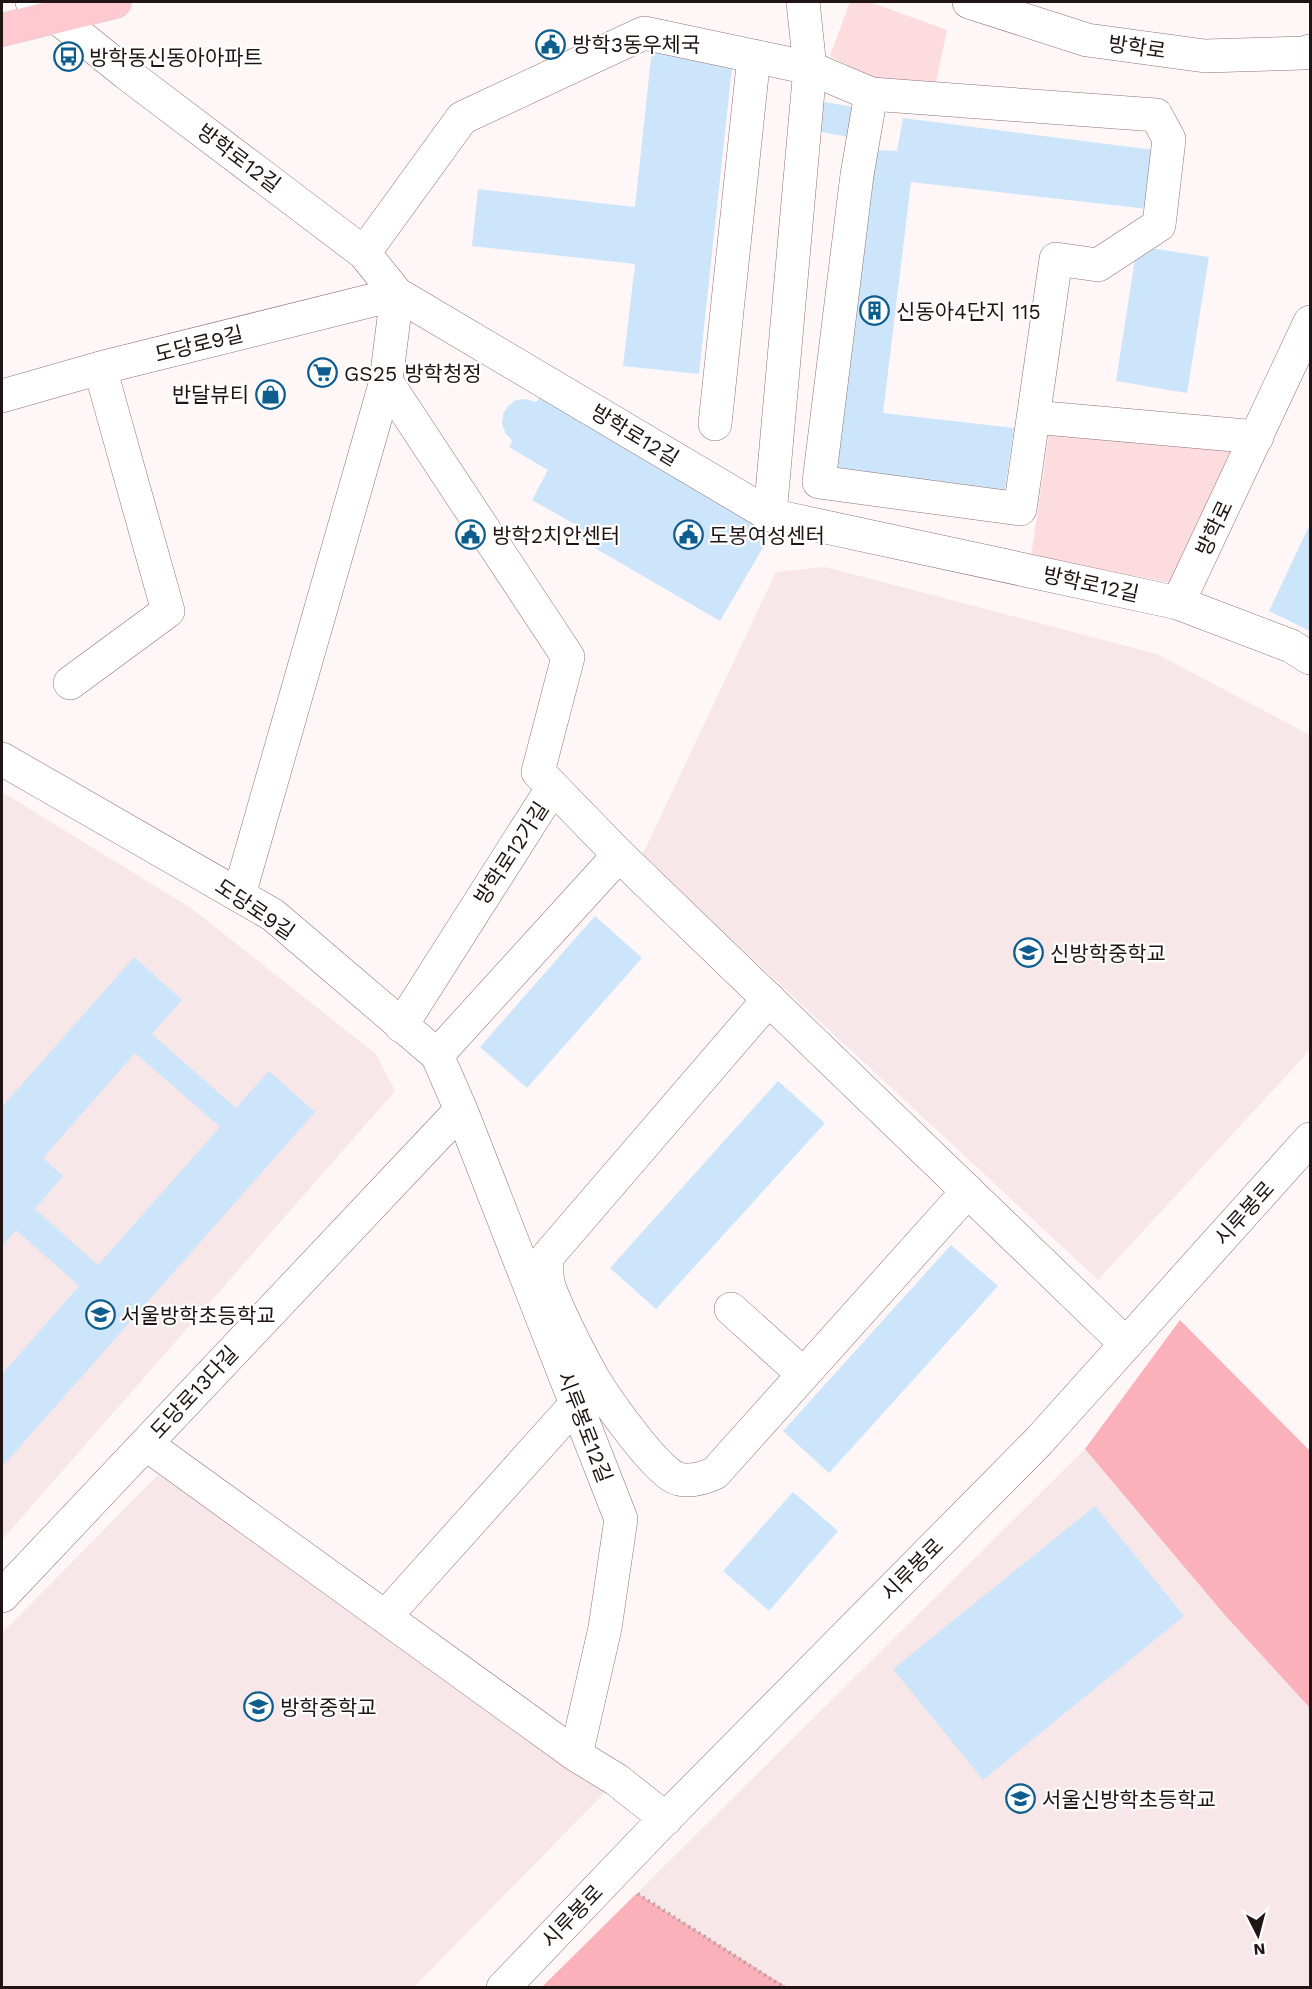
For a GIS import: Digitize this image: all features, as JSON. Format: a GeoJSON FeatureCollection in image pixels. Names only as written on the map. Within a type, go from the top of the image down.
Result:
{"type":"FeatureCollection","features":[{"type":"Feature","properties":{"kind":"main road"},"geometry":{"type":"LineString","coordinates":[[2,30],[44,9],[115,2]]}},
{"type":"Feature","properties":{"kind":"street"},"geometry":{"type":"LineString","coordinates":[[770,514],[810,68],[803,2]]}},
{"type":"Feature","properties":{"kind":"street","name":"방학로"},"geometry":{"type":"LineString","coordinates":[[969,2],[1088,40],[1204,56],[1311,51]]}},
{"type":"Feature","properties":{"kind":"street","name":"방학로12길"},"geometry":{"type":"LineString","coordinates":[[44,9],[364,252],[396,294],[770,514],[1178,603],[1291,646],[1311,658]]}},
{"type":"Feature","properties":{"kind":"street"},"geometry":{"type":"LineString","coordinates":[[364,252],[462,118],[644,33],[810,68],[871,94],[1156,115],[1169,139],[1159,225],[1098,265],[1056,259],[1020,509],[819,482],[857,175],[871,94]]}},
{"type":"Feature","properties":{"kind":"street"},"geometry":{"type":"LineString","coordinates":[[715,424],[754,56]]}},
{"type":"Feature","properties":{"kind":"street"},"geometry":{"type":"LineString","coordinates":[[239,895],[386,381],[396,294]]}},
{"type":"Feature","properties":{"kind":"street","name":"도당로9길"},"geometry":{"type":"LineString","coordinates":[[2,396],[100,368],[396,294]]}},
{"type":"Feature","properties":{"kind":"street","name":"방학로"},"geometry":{"type":"LineString","coordinates":[[1178,603],[1311,322]]}},
{"type":"Feature","properties":{"kind":"street"},"geometry":{"type":"LineString","coordinates":[[70,683],[168,611],[100,368]]}},
{"type":"Feature","properties":{"kind":"street","name":"방학로12가길"},"geometry":{"type":"LineString","coordinates":[[386,381],[568,657],[538,772],[553,787],[401,1026]]}},
{"type":"Feature","properties":{"kind":"street"},"geometry":{"type":"LineString","coordinates":[[1033,417],[1257,437]]}},
{"type":"Feature","properties":{"kind":"street","name":"도당로9길"},"geometry":{"type":"LineString","coordinates":[[2,759],[273,915],[437,1055],[461,1110]]}},
{"type":"Feature","properties":{"kind":"street"},"geometry":{"type":"LineString","coordinates":[[553,787],[619,855],[1126,1344]]}},
{"type":"Feature","properties":{"kind":"street"},"geometry":{"type":"LineString","coordinates":[[437,1055],[619,855]]}},
{"type":"Feature","properties":{"kind":"street"},"geometry":{"type":"LineString","coordinates":[[768,999],[548,1257],[547,1275],[555,1302],[594,1380],[639,1443],[663,1469],[677,1479],[702,1478],[715,1473],[968,1191]]}},
{"type":"Feature","properties":{"kind":"street","name":"시루봉로12길"},"geometry":{"type":"LineString","coordinates":[[461,1110],[621,1520],[605,1628],[576,1755]]}},
{"type":"Feature","properties":{"kind":"street","name":"도당로13다길"},"geometry":{"type":"LineString","coordinates":[[2,1596],[461,1110]]}},
{"type":"Feature","properties":{"kind":"street","name":"시루봉로"},"geometry":{"type":"LineString","coordinates":[[503,1988],[610,1876],[1039,1441],[1311,1139]]}},
{"type":"Feature","properties":{"kind":"street"},"geometry":{"type":"LineString","coordinates":[[731,1309],[803,1374]]}},
{"type":"Feature","properties":{"kind":"street"},"geometry":{"type":"LineString","coordinates":[[385,1617],[576,1404]]}},
{"type":"Feature","properties":{"kind":"street"},"geometry":{"type":"LineString","coordinates":[[146,1443],[576,1755],[617,1780],[666,1819]]}},
{"type":"Feature","properties":{"kind":"path"},"geometry":{"type":"LineString","coordinates":[[610,1876],[785,1988]]}},
{"type":"Feature","properties":{"kind":"shaded area"},"geometry":{"type":"Polygon","coordinates":[[[850,2],[870,2],[947,30],[936,82],[877,80],[830,56],[850,2]]]}},
{"type":"Feature","properties":{"kind":"shaded area"},"geometry":{"type":"Polygon","coordinates":[[[1049,434],[1236,450],[1172,583],[1031,556],[1049,434]]]}},
{"type":"Feature","properties":{"kind":"shaded area","name":"신방학중학교"},"geometry":{"type":"Polygon","coordinates":[[[825,567],[1157,654],[1310,735],[1310,1050],[1098,1280],[642,856],[776,572],[825,567]]]}},
{"type":"Feature","properties":{"kind":"shaded area","name":"서울방학초등학교"},"geometry":{"type":"Polygon","coordinates":[[[2,792],[191,908],[376,1054],[395,1091],[2,1540],[2,792]]]}},
{"type":"Feature","properties":{"kind":"shaded area"},"geometry":{"type":"Polygon","coordinates":[[[1180,1320],[1310,1451],[1310,1708],[1224,1614],[1085,1449],[1180,1320]]]}},
{"type":"Feature","properties":{"kind":"shaded area","name":"서울신방학초등학교"},"geometry":{"type":"Polygon","coordinates":[[[1085,1449],[1310,1704],[1310,1987],[788,1987],[637,1893],[1085,1449]]]}},
{"type":"Feature","properties":{"kind":"shaded area","name":"방학중학교"},"geometry":{"type":"Polygon","coordinates":[[[158,1475],[376,1604],[617,1780],[414,1987],[2,1988],[2,1633],[158,1475]]]}},
{"type":"Feature","properties":{"kind":"shaded area"},"geometry":{"type":"Polygon","coordinates":[[[637,1893],[774,1979],[788,1987],[542,1987],[637,1893]]]}},
{"type":"Feature","properties":{"kind":"building"},"geometry":{"type":"Polygon","coordinates":[[[652,49],[733,58],[699,374],[623,366],[635,264],[472,246],[478,189],[635,207],[652,49]]]}},
{"type":"Feature","properties":{"kind":"building"},"geometry":{"type":"Polygon","coordinates":[[[820,101],[853,107],[849,137],[815,131],[820,101]]]}},
{"type":"Feature","properties":{"kind":"building","name":"신동아4단지 115"},"geometry":{"type":"Polygon","coordinates":[[[903,118],[1154,150],[1148,209],[911,182],[883,413],[1014,428],[1004,495],[835,468],[874,150],[897,151],[903,118]]]}},
{"type":"Feature","properties":{"kind":"building"},"geometry":{"type":"Polygon","coordinates":[[[1137,246],[1209,257],[1187,393],[1116,381],[1137,246]]]}},
{"type":"Feature","properties":{"kind":"building"},"geometry":{"type":"Polygon","coordinates":[[[540,396],[772,532],[720,621],[571,534],[576,525],[532,500],[548,470],[509,447],[513,441],[506,434],[502,424],[503,414],[516,400],[526,399],[536,402],[540,396]]]}},
{"type":"Feature","properties":{"kind":"building"},"geometry":{"type":"Polygon","coordinates":[[[1310,524],[1310,631],[1269,611],[1310,524]]]}},
{"type":"Feature","properties":{"kind":"building"},"geometry":{"type":"Polygon","coordinates":[[[595,916],[642,958],[527,1088],[480,1047],[595,916]]]}},
{"type":"Feature","properties":{"kind":"building"},"geometry":{"type":"Polygon","coordinates":[[[134,957],[182,1000],[152,1034],[236,1108],[269,1071],[315,1112],[2,1467],[2,1374],[79,1286],[16,1230],[2,1246],[2,1107],[134,957]],[[135,1053],[43,1158],[63,1176],[35,1209],[98,1265],[220,1127],[135,1053]]]}},
{"type":"Feature","properties":{"kind":"building"},"geometry":{"type":"Polygon","coordinates":[[[778,1081],[825,1123],[656,1309],[610,1268],[778,1081]]]}},
{"type":"Feature","properties":{"kind":"building"},"geometry":{"type":"Polygon","coordinates":[[[951,1245],[998,1286],[829,1473],[783,1431],[951,1245]]]}},
{"type":"Feature","properties":{"kind":"building"},"geometry":{"type":"Polygon","coordinates":[[[793,1492],[838,1531],[769,1611],[723,1571],[793,1492]]]}},
{"type":"Feature","properties":{"kind":"building"},"geometry":{"type":"Polygon","coordinates":[[[1095,1506],[1184,1616],[983,1780],[893,1669],[1095,1506]]]}},
{"type":"Feature","properties":{"kind":"place","name":"방학3동우체국"},"geometry":{"type":"Point","coordinates":[551,44]}},
{"type":"Feature","properties":{"kind":"place","name":"방학동신동아아파트"},"geometry":{"type":"Point","coordinates":[68,57]}},
{"type":"Feature","properties":{"kind":"place","name":"신동아4단지 115"},"geometry":{"type":"Point","coordinates":[875,311]}},
{"type":"Feature","properties":{"kind":"place","name":"GS25 방학청정"},"geometry":{"type":"Point","coordinates":[323,373]}},
{"type":"Feature","properties":{"kind":"place","name":"반달뷰티"},"geometry":{"type":"Point","coordinates":[270,394]}},
{"type":"Feature","properties":{"kind":"place","name":"방학2치안센터"},"geometry":{"type":"Point","coordinates":[471,535]}},
{"type":"Feature","properties":{"kind":"place","name":"도봉여성센터"},"geometry":{"type":"Point","coordinates":[688,535]}},
{"type":"Feature","properties":{"kind":"place","name":"신방학중학교"},"geometry":{"type":"Point","coordinates":[1029,953]}},
{"type":"Feature","properties":{"kind":"place","name":"서울방학초등학교"},"geometry":{"type":"Point","coordinates":[100,1315]}},
{"type":"Feature","properties":{"kind":"place","name":"방학중학교"},"geometry":{"type":"Point","coordinates":[259,1707]}},
{"type":"Feature","properties":{"kind":"place","name":"서울신방학초등학교"},"geometry":{"type":"Point","coordinates":[1021,1799]}}]}
